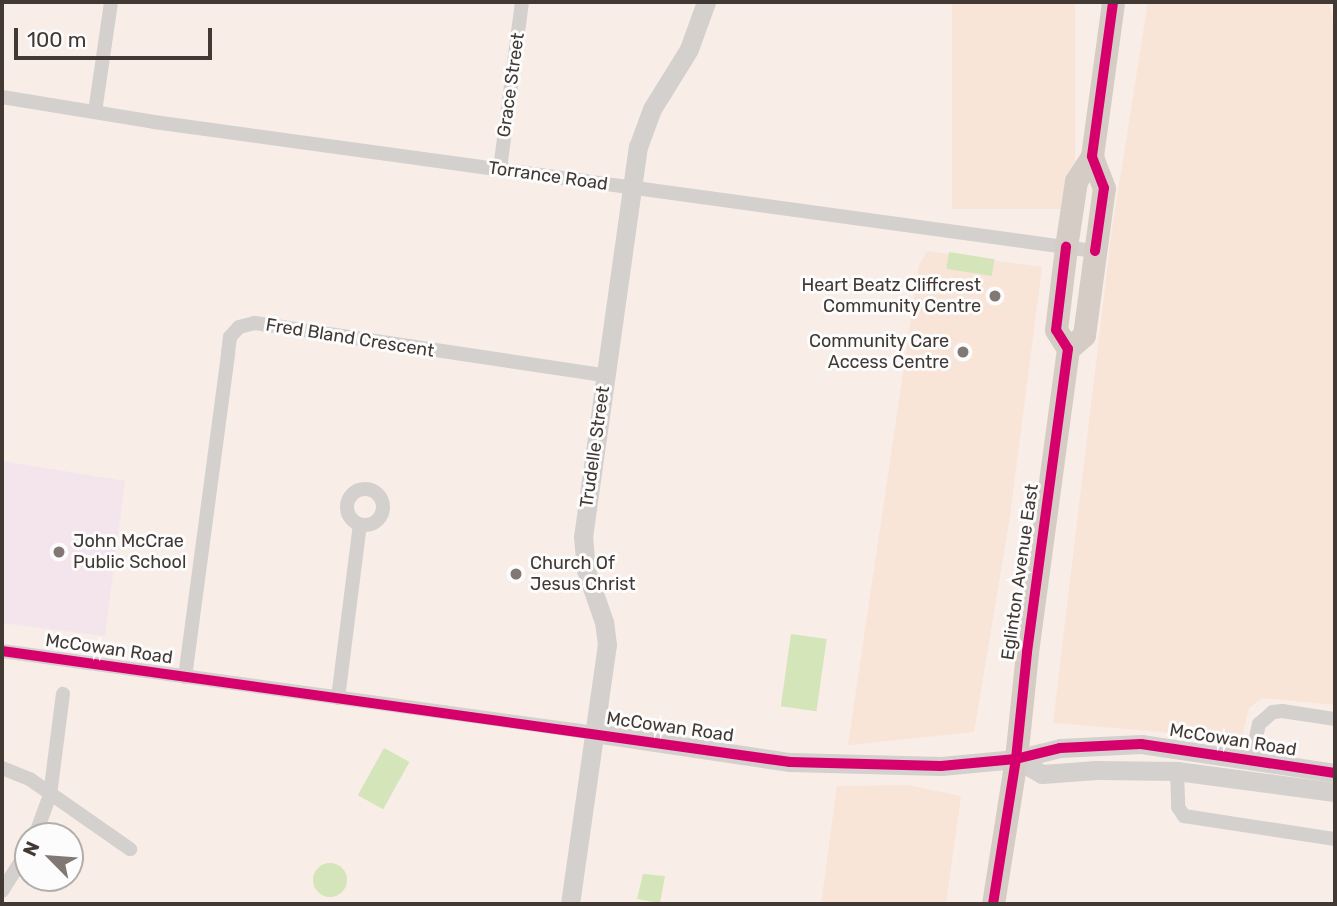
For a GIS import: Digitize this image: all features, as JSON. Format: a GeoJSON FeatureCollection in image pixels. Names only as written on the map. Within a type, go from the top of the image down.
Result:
{"type":"FeatureCollection","features":[{"type":"Feature","properties":{"kind":"main road","name":"Eglinton Avenue East"},"geometry":{"type":"LineString","coordinates":[[1068,349],[1084,335],[1104,188],[1093,156],[1113,2]]}},
{"type":"Feature","properties":{"kind":"main road","name":"Eglinton Avenue East"},"geometry":{"type":"LineString","coordinates":[[993,904],[1016,759],[1028,641],[1068,349],[1056,330],[1066,247],[1076,181],[1093,156]]}},
{"type":"Feature","properties":{"kind":"street"},"geometry":{"type":"LineString","coordinates":[[95,113],[111,2]]}},
{"type":"Feature","properties":{"kind":"street","name":"Grace Street"},"geometry":{"type":"LineString","coordinates":[[500,169],[522,2]]}},
{"type":"Feature","properties":{"kind":"street","name":"Trudelle Street"},"geometry":{"type":"LineString","coordinates":[[570,904],[595,733],[606,634],[586,570],[583,537],[633,187],[643,127],[689,49],[706,2]]}},
{"type":"Feature","properties":{"kind":"street","name":"Torrance Road"},"geometry":{"type":"LineString","coordinates":[[2,97],[95,113],[1095,251]]}},
{"type":"Feature","properties":{"kind":"street","name":"Fred Bland Crescent"},"geometry":{"type":"LineString","coordinates":[[185,677],[230,337],[239,327],[255,323],[606,375]]}},
{"type":"Feature","properties":{"kind":"street"},"geometry":{"type":"LineString","coordinates":[[338,698],[360,524]]}},
{"type":"Feature","properties":{"kind":"street","name":"McCowan Road"},"geometry":{"type":"LineString","coordinates":[[2,651],[790,762],[941,766],[1016,759],[1060,748],[1122,744],[1335,773]]}},
{"type":"Feature","properties":{"kind":"street"},"geometry":{"type":"LineString","coordinates":[[40,822],[50,795],[63,694]]}},
{"type":"Feature","properties":{"kind":"street"},"geometry":{"type":"LineString","coordinates":[[1251,761],[1259,724],[1273,712],[1335,719]]}},
{"type":"Feature","properties":{"kind":"street","name":"McCowan Road"},"geometry":{"type":"LineString","coordinates":[[1016,759],[1042,774],[1096,770],[1177,771],[1335,792]]}},
{"type":"Feature","properties":{"kind":"street"},"geometry":{"type":"LineString","coordinates":[[2,768],[31,780],[130,849]]}},
{"type":"Feature","properties":{"kind":"street"},"geometry":{"type":"LineString","coordinates":[[1177,771],[1178,807],[1184,816],[1335,839]]}},
{"type":"Feature","properties":{"kind":"street"},"geometry":{"type":"LineString","coordinates":[[2,891],[14,872]]}},
{"type":"Feature","properties":{"kind":"shaded area"},"geometry":{"type":"Polygon","coordinates":[[[952,2],[1075,2],[1075,209],[952,209],[952,2]]]}},
{"type":"Feature","properties":{"kind":"shaded area"},"geometry":{"type":"Polygon","coordinates":[[[1148,2],[1329,2],[1335,29],[1335,705],[1262,698],[1249,708],[1240,744],[1162,732],[1053,723],[1112,229],[1148,2]]]}},
{"type":"Feature","properties":{"kind":"shaded area"},"geometry":{"type":"Polygon","coordinates":[[[927,251],[1042,267],[1010,516],[974,732],[848,745],[919,265],[927,251]]]}},
{"type":"Feature","properties":{"kind":"shaded area","name":"John McCrae Public School"},"geometry":{"type":"Polygon","coordinates":[[[2,461],[125,481],[105,636],[2,623],[2,461]]]}},
{"type":"Feature","properties":{"kind":"shaded area"},"geometry":{"type":"Polygon","coordinates":[[[907,785],[961,796],[946,904],[821,904],[837,786],[907,785]]]}},
{"type":"Feature","properties":{"kind":"green space"},"geometry":{"type":"Polygon","coordinates":[[[949,252],[994,259],[992,276],[946,269],[949,252]]]}},
{"type":"Feature","properties":{"kind":"green space"},"geometry":{"type":"Polygon","coordinates":[[[791,634],[827,639],[816,711],[781,706],[791,634]]]}},
{"type":"Feature","properties":{"kind":"green space"},"geometry":{"type":"Polygon","coordinates":[[[384,748],[409,762],[383,809],[358,795],[384,748]]]}},
{"type":"Feature","properties":{"kind":"green space"},"geometry":{"type":"Polygon","coordinates":[[[330,863],[342,868],[347,880],[342,892],[330,897],[318,892],[313,880],[318,868],[330,863]]]}},
{"type":"Feature","properties":{"kind":"green space"},"geometry":{"type":"Polygon","coordinates":[[[643,874],[665,876],[660,903],[637,899],[643,874]]]}},
{"type":"Feature","properties":{"kind":"cycle path"},"geometry":{"type":"LineString","coordinates":[[1095,251],[1104,188],[1092,156],[1113,2]]}},
{"type":"Feature","properties":{"kind":"cycle path"},"geometry":{"type":"LineString","coordinates":[[993,904],[1016,759],[1027,652],[1068,349],[1056,330],[1066,247]]}},
{"type":"Feature","properties":{"kind":"cycle path"},"geometry":{"type":"LineString","coordinates":[[2,651],[790,762],[941,766],[1016,759],[1060,748],[1141,744],[1335,773]]}},
{"type":"Feature","properties":{"kind":"place","name":"Heart Beatz Cliffcrest Community Centre"},"geometry":{"type":"Point","coordinates":[995,296]}},
{"type":"Feature","properties":{"kind":"place","name":"Community Care Access Centre"},"geometry":{"type":"Point","coordinates":[963,352]}},
{"type":"Feature","properties":{"kind":"place","name":"John McCrae Public School"},"geometry":{"type":"Point","coordinates":[59,552]}},
{"type":"Feature","properties":{"kind":"place","name":"Church Of Jesus Christ"},"geometry":{"type":"Point","coordinates":[516,574]}}]}
